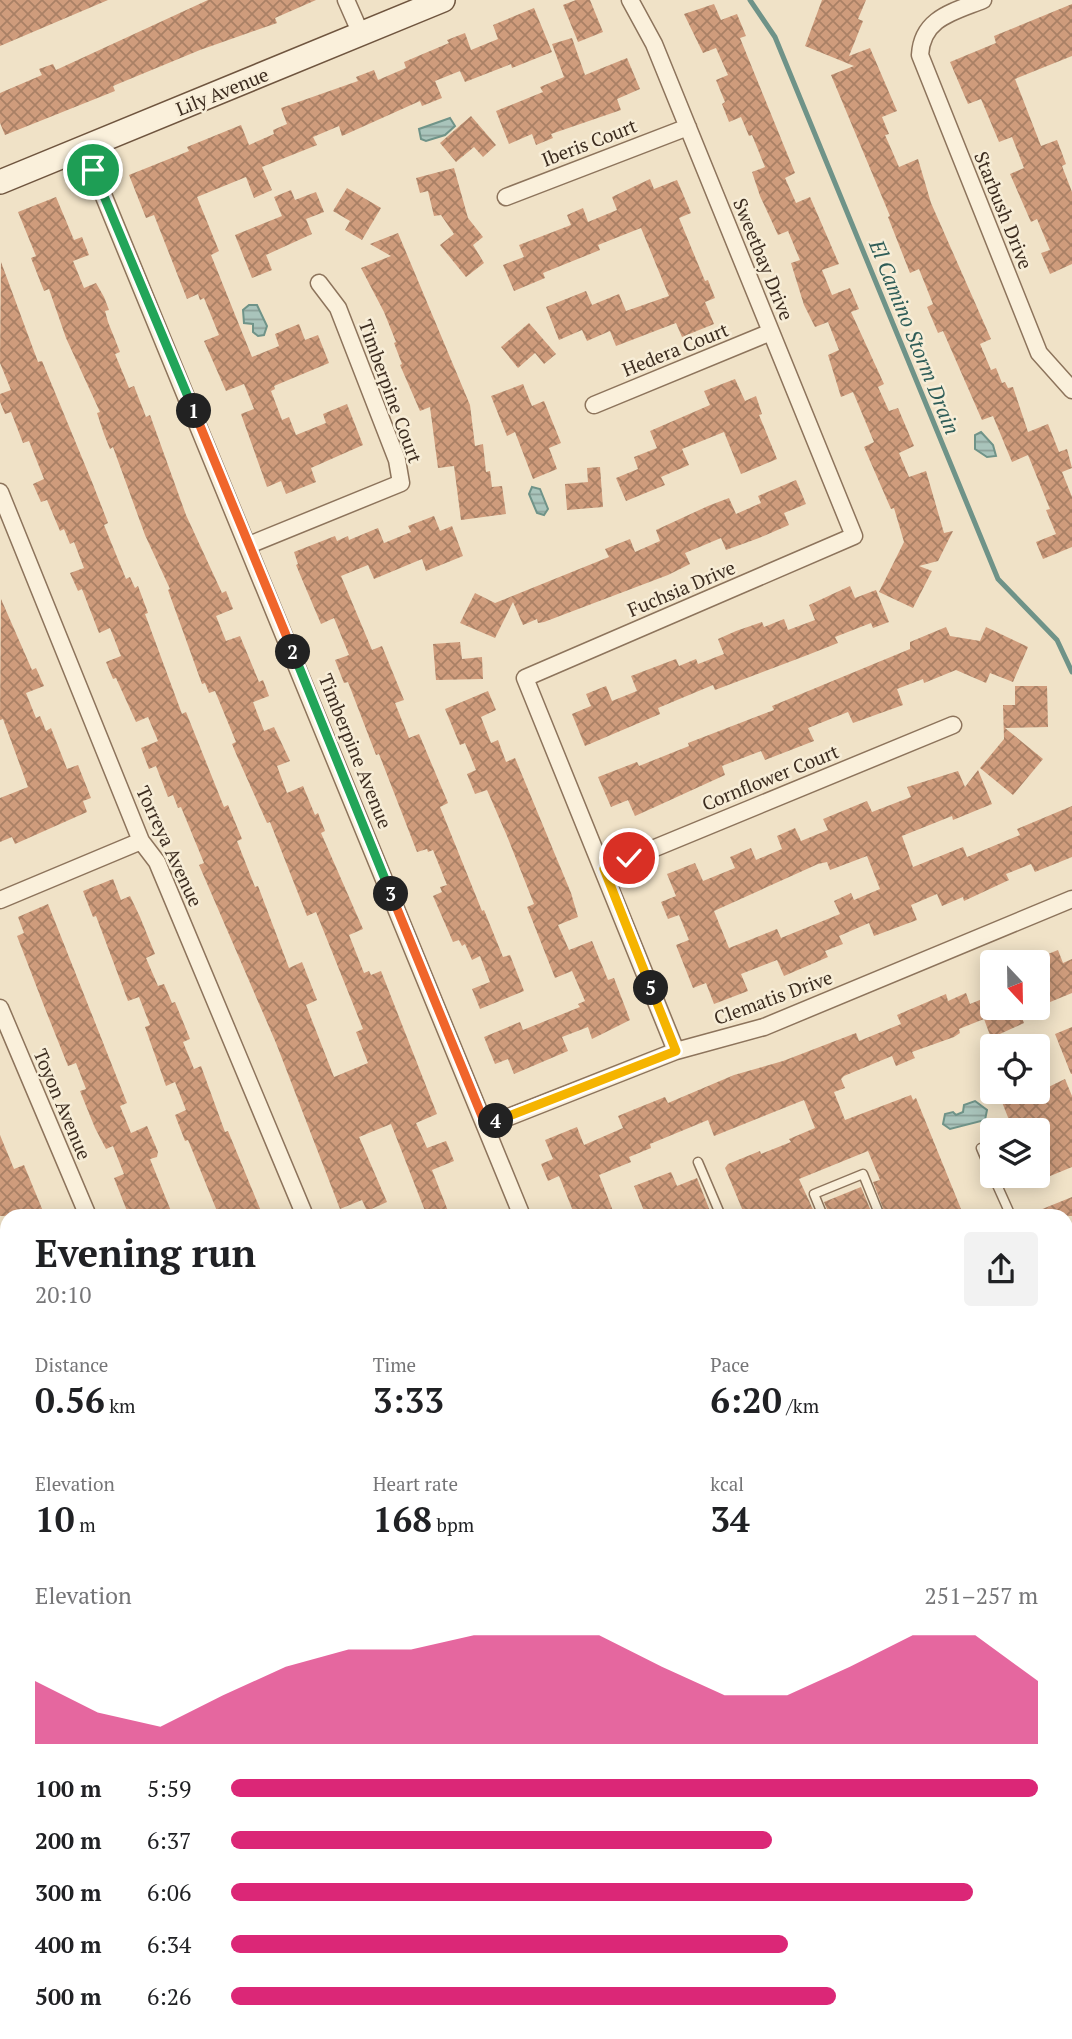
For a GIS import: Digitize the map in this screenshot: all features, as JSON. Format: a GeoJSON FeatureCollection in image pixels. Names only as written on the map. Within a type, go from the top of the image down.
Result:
{"type":"FeatureCollection","features":[{"type":"Feature","properties":{"kind":"street"},"geometry":{"type":"LineString","coordinates":[[346,0],[360,34]]}},
{"type":"Feature","properties":{"kind":"street","name":"Lily Avenue"},"geometry":{"type":"LineString","coordinates":[[0,182],[443,0]]}},
{"type":"Feature","properties":{"kind":"street","name":"Sweetbay Drive"},"geometry":{"type":"LineString","coordinates":[[630,0],[654,44],[854,536]]}},
{"type":"Feature","properties":{"kind":"street","name":"Starbush Drive"},"geometry":{"type":"LineString","coordinates":[[983,0],[943,16],[923,35],[920,55],[1040,353],[1072,390]]}},
{"type":"Feature","properties":{"kind":"street","name":"Iberis Court"},"geometry":{"type":"LineString","coordinates":[[506,197],[688,127]]}},
{"type":"Feature","properties":{"kind":"street","name":"Timberpine Avenue"},"geometry":{"type":"LineString","coordinates":[[84,148],[519,1209]]}},
{"type":"Feature","properties":{"kind":"street","name":"Timberpine Court"},"geometry":{"type":"LineString","coordinates":[[249,545],[401,483],[397,460],[338,308],[319,283]]}},
{"type":"Feature","properties":{"kind":"street","name":"Hedera Court"},"geometry":{"type":"LineString","coordinates":[[594,405],[771,332]]}},
{"type":"Feature","properties":{"kind":"street","name":"Torreya Avenue"},"geometry":{"type":"LineString","coordinates":[[0,492],[141,841],[158,862],[302,1209]]}},
{"type":"Feature","properties":{"kind":"street","name":"Fuchsia Drive"},"geometry":{"type":"LineString","coordinates":[[604,869],[525,678],[854,536]]}},
{"type":"Feature","properties":{"kind":"street","name":"Cornflower Court"},"geometry":{"type":"LineString","coordinates":[[604,869],[953,725]]}},
{"type":"Feature","properties":{"kind":"street"},"geometry":{"type":"LineString","coordinates":[[0,900],[141,841]]}},
{"type":"Feature","properties":{"kind":"street"},"geometry":{"type":"LineString","coordinates":[[604,869],[676,1051]]}},
{"type":"Feature","properties":{"kind":"street","name":"Clematis Drive"},"geometry":{"type":"LineString","coordinates":[[486,1126],[676,1051],[764,1027],[1072,899]]}},
{"type":"Feature","properties":{"kind":"street","name":"Toyon Avenue"},"geometry":{"type":"LineString","coordinates":[[0,1008],[85,1209]]}},
{"type":"Feature","properties":{"kind":"lane"},"geometry":{"type":"LineString","coordinates":[[698,1162],[718,1209]]}},
{"type":"Feature","properties":{"kind":"lane"},"geometry":{"type":"LineString","coordinates":[[821,1209],[814,1194],[863,1174],[877,1209]]}},
{"type":"Feature","properties":{"kind":"lane"},"geometry":{"type":"LineString","coordinates":[[998,1188],[1007,1209]]}},
{"type":"Feature","properties":{"kind":"water"},"geometry":{"type":"Polygon","coordinates":[[[450,118],[455,126],[445,135],[426,141],[421,139],[419,129],[450,118]]]}},
{"type":"Feature","properties":{"kind":"water"},"geometry":{"type":"Polygon","coordinates":[[[249,305],[257,305],[267,326],[264,335],[258,336],[253,332],[253,324],[244,323],[243,310],[249,305]]]}},
{"type":"Feature","properties":{"kind":"water"},"geometry":{"type":"Polygon","coordinates":[[[981,432],[993,445],[996,456],[987,457],[975,449],[975,435],[981,432]]]}},
{"type":"Feature","properties":{"kind":"water"},"geometry":{"type":"Polygon","coordinates":[[[532,487],[540,489],[548,509],[544,515],[537,513],[529,494],[532,487]]]}},
{"type":"Feature","properties":{"kind":"water"},"geometry":{"type":"Polygon","coordinates":[[[975,1101],[987,1110],[985,1118],[950,1129],[943,1124],[945,1114],[953,1112],[956,1115],[963,1112],[964,1105],[975,1101]]]}},
{"type":"Feature","properties":{"kind":"building"},"geometry":{"type":"Polygon","coordinates":[[[0,0],[108,0],[0,46],[0,0]]]}},
{"type":"Feature","properties":{"kind":"building"},"geometry":{"type":"Polygon","coordinates":[[[208,0],[316,0],[275,18],[277,23],[200,50],[113,86],[115,91],[5,135],[0,123],[0,93],[42,75],[39,69],[53,64],[56,70],[208,0]]]}},
{"type":"Feature","properties":{"kind":"building"},"geometry":{"type":"Polygon","coordinates":[[[576,0],[590,0],[603,32],[578,42],[563,5],[576,0]]]}},
{"type":"Feature","properties":{"kind":"building"},"geometry":{"type":"Polygon","coordinates":[[[822,0],[866,0],[858,19],[863,21],[849,56],[870,48],[897,111],[882,117],[889,134],[885,135],[899,167],[918,159],[931,203],[991,339],[980,344],[991,370],[996,368],[1002,383],[1005,382],[1008,388],[1013,387],[1028,432],[1048,424],[1059,452],[1067,449],[1072,468],[1062,472],[1072,497],[1072,547],[1043,559],[1036,542],[1056,534],[1046,510],[1050,509],[1028,455],[1012,462],[993,416],[982,420],[943,331],[938,333],[927,307],[933,304],[919,269],[910,273],[888,217],[890,216],[831,75],[854,66],[805,46],[822,0]]]}},
{"type":"Feature","properties":{"kind":"building"},"geometry":{"type":"Polygon","coordinates":[[[714,4],[721,20],[737,14],[746,36],[740,38],[795,173],[785,178],[796,203],[810,197],[839,264],[822,270],[832,295],[850,288],[859,309],[851,312],[884,384],[878,387],[889,411],[898,408],[914,446],[899,453],[909,477],[926,471],[944,533],[953,531],[938,561],[919,566],[932,571],[913,608],[879,592],[904,542],[894,508],[891,509],[864,447],[874,442],[853,392],[841,397],[828,355],[839,350],[828,322],[815,327],[804,305],[791,263],[800,260],[788,231],[778,235],[760,196],[752,172],[765,167],[752,135],[749,136],[741,117],[729,122],[716,80],[728,75],[716,48],[703,53],[684,14],[714,4]]]}},
{"type":"Feature","properties":{"kind":"building"},"geometry":{"type":"Polygon","coordinates":[[[1072,4],[1072,56],[1015,79],[1041,146],[1057,140],[1066,164],[1062,166],[1072,192],[1072,264],[1050,274],[1041,253],[1050,250],[1037,219],[1031,222],[1010,174],[1024,168],[1012,137],[999,142],[981,99],[968,104],[950,62],[996,43],[994,36],[1072,4]]]}},
{"type":"Feature","properties":{"kind":"building"},"geometry":{"type":"Polygon","coordinates":[[[534,8],[552,52],[465,82],[460,71],[435,81],[442,98],[422,106],[420,101],[342,136],[339,126],[313,137],[317,145],[262,167],[272,190],[254,198],[246,177],[197,197],[219,251],[211,255],[252,357],[279,346],[275,334],[299,324],[305,340],[318,335],[329,363],[274,386],[275,389],[271,391],[282,420],[289,417],[296,435],[326,423],[323,414],[347,404],[363,445],[311,468],[316,482],[286,494],[281,481],[267,487],[241,414],[254,409],[244,384],[226,391],[204,341],[219,335],[204,298],[200,300],[198,294],[187,299],[154,215],[146,218],[129,175],[189,151],[187,147],[241,125],[249,145],[274,134],[273,130],[287,124],[281,108],[358,81],[356,77],[374,70],[378,80],[406,68],[404,62],[449,43],[447,40],[465,33],[471,50],[498,39],[493,25],[534,8]]]}},
{"type":"Feature","properties":{"kind":"building"},"geometry":{"type":"Polygon","coordinates":[[[572,38],[585,75],[627,58],[640,89],[617,99],[621,110],[551,134],[553,138],[536,145],[532,134],[509,144],[496,111],[543,92],[540,87],[564,77],[552,44],[572,38]]]}},
{"type":"Feature","properties":{"kind":"building"},"geometry":{"type":"Polygon","coordinates":[[[471,116],[496,145],[483,157],[474,147],[456,162],[440,143],[471,116]]]}},
{"type":"Feature","properties":{"kind":"building"},"geometry":{"type":"Polygon","coordinates":[[[454,168],[468,218],[483,237],[473,245],[484,263],[466,277],[440,245],[454,234],[441,215],[434,216],[428,191],[420,193],[416,178],[454,168]]]}},
{"type":"Feature","properties":{"kind":"building"},"geometry":{"type":"Polygon","coordinates":[[[650,179],[654,189],[677,180],[691,213],[679,218],[705,281],[708,280],[715,298],[705,302],[714,324],[682,337],[676,323],[616,346],[610,331],[587,341],[582,330],[559,340],[546,307],[586,291],[592,305],[619,294],[626,311],[669,296],[641,228],[598,245],[600,250],[543,273],[545,278],[514,291],[503,265],[524,257],[519,245],[571,225],[567,215],[583,208],[588,222],[617,210],[612,197],[650,179]]]}},
{"type":"Feature","properties":{"kind":"building"},"geometry":{"type":"Polygon","coordinates":[[[347,188],[381,208],[362,240],[345,230],[350,221],[333,211],[347,188]]]}},
{"type":"Feature","properties":{"kind":"building"},"geometry":{"type":"Polygon","coordinates":[[[291,190],[295,200],[316,192],[324,212],[306,219],[312,234],[266,255],[272,270],[252,278],[235,235],[282,216],[274,197],[291,190]]]}},
{"type":"Feature","properties":{"kind":"building"},"geometry":{"type":"Polygon","coordinates":[[[56,197],[74,240],[82,237],[89,255],[73,261],[84,288],[96,283],[104,297],[109,310],[105,311],[108,322],[120,352],[115,354],[129,388],[134,386],[146,417],[150,415],[186,515],[222,593],[226,591],[233,609],[216,616],[226,641],[240,636],[259,682],[263,680],[269,696],[253,702],[264,731],[274,727],[290,761],[277,766],[287,793],[303,786],[315,815],[318,813],[325,831],[321,833],[363,929],[349,935],[364,973],[369,971],[371,975],[381,971],[437,1114],[416,1123],[427,1148],[446,1141],[454,1161],[432,1170],[447,1209],[424,1209],[391,1124],[359,1137],[387,1202],[366,1209],[362,1200],[340,1209],[276,1043],[199,865],[204,863],[181,807],[178,808],[173,795],[168,797],[156,766],[149,769],[141,748],[158,741],[148,717],[136,722],[116,678],[113,679],[106,662],[121,656],[110,628],[99,633],[82,589],[78,591],[70,573],[84,568],[74,542],[70,544],[64,529],[60,531],[47,500],[41,502],[33,484],[44,479],[29,441],[23,443],[11,412],[5,414],[0,402],[0,394],[11,390],[0,363],[1,262],[38,362],[42,361],[92,482],[108,523],[104,525],[126,579],[130,577],[135,588],[138,586],[148,613],[145,614],[182,714],[186,712],[224,807],[228,805],[242,839],[237,841],[255,887],[258,886],[289,968],[302,962],[317,1000],[306,1005],[334,1077],[368,1063],[356,1032],[363,1029],[316,912],[307,916],[270,822],[267,823],[232,744],[236,742],[215,691],[209,693],[205,683],[202,684],[168,590],[170,589],[145,535],[113,447],[110,449],[97,413],[100,412],[66,338],[49,289],[44,291],[31,258],[36,256],[18,212],[56,197]]]}},
{"type":"Feature","properties":{"kind":"building"},"geometry":{"type":"Polygon","coordinates":[[[398,233],[470,405],[475,446],[483,444],[486,472],[490,471],[492,487],[502,486],[506,514],[461,520],[454,466],[438,468],[430,407],[420,411],[400,365],[402,364],[394,343],[396,342],[384,312],[361,268],[391,256],[370,244],[398,233]]]}},
{"type":"Feature","properties":{"kind":"building"},"geometry":{"type":"Polygon","coordinates":[[[529,323],[556,354],[544,364],[535,353],[518,368],[501,347],[529,323]]]}},
{"type":"Feature","properties":{"kind":"building"},"geometry":{"type":"Polygon","coordinates":[[[735,379],[745,401],[756,396],[762,414],[759,415],[777,459],[741,474],[724,432],[682,449],[689,465],[661,477],[665,485],[626,501],[616,478],[638,469],[634,457],[657,448],[650,431],[710,405],[704,391],[735,379]]]}},
{"type":"Feature","properties":{"kind":"building"},"geometry":{"type":"Polygon","coordinates":[[[523,384],[532,406],[544,401],[561,443],[549,448],[557,469],[533,479],[515,432],[507,436],[491,396],[523,384]]]}},
{"type":"Feature","properties":{"kind":"building"},"geometry":{"type":"Polygon","coordinates":[[[600,467],[603,507],[567,510],[565,484],[588,482],[587,468],[600,467]]]}},
{"type":"Feature","properties":{"kind":"building"},"geometry":{"type":"Polygon","coordinates":[[[796,480],[806,504],[784,513],[789,525],[759,538],[726,550],[721,538],[685,553],[690,564],[668,575],[544,622],[538,623],[537,619],[523,625],[513,602],[495,638],[460,623],[475,593],[495,603],[609,557],[605,549],[630,539],[635,552],[660,541],[656,530],[708,506],[729,498],[736,514],[761,503],[758,496],[796,480]]]}},
{"type":"Feature","properties":{"kind":"building"},"geometry":{"type":"Polygon","coordinates":[[[434,516],[440,531],[452,526],[463,556],[426,571],[422,559],[374,579],[368,565],[341,576],[372,650],[382,646],[404,700],[395,703],[409,738],[419,734],[448,803],[440,807],[482,911],[484,910],[503,957],[510,955],[524,991],[480,1009],[472,989],[490,982],[480,956],[472,960],[465,944],[462,946],[459,940],[453,942],[433,896],[442,892],[440,887],[447,885],[433,850],[417,852],[379,754],[376,755],[348,682],[344,683],[335,660],[349,655],[334,618],[321,624],[296,565],[298,564],[294,552],[335,536],[337,541],[348,536],[349,540],[378,528],[384,543],[411,532],[408,526],[434,516]]]}},
{"type":"Feature","properties":{"kind":"building"},"geometry":{"type":"Polygon","coordinates":[[[850,586],[855,598],[876,590],[889,622],[873,628],[871,623],[835,637],[838,643],[715,690],[713,685],[658,708],[660,714],[585,746],[572,714],[591,706],[586,694],[606,686],[612,701],[637,691],[631,676],[676,659],[679,666],[696,659],[698,664],[724,654],[718,639],[736,631],[762,622],[764,627],[784,619],[788,630],[815,620],[809,605],[850,586]]]}},
{"type":"Feature","properties":{"kind":"building"},"geometry":{"type":"Polygon","coordinates":[[[1,599],[32,670],[36,668],[44,686],[26,693],[36,718],[40,716],[46,731],[51,728],[67,769],[78,765],[91,798],[83,801],[87,812],[15,844],[12,837],[0,842],[0,798],[28,787],[3,719],[0,720],[1,599]]]}},
{"type":"Feature","properties":{"kind":"building"},"geometry":{"type":"Polygon","coordinates":[[[946,627],[950,636],[980,641],[986,627],[1028,647],[1013,682],[990,673],[986,683],[956,670],[924,683],[923,679],[897,689],[903,705],[853,723],[848,712],[808,728],[814,741],[765,760],[761,751],[722,766],[725,775],[635,816],[628,800],[611,807],[598,777],[637,762],[639,766],[689,746],[688,743],[774,710],[772,706],[910,649],[910,642],[946,627]]]}},
{"type":"Feature","properties":{"kind":"building"},"geometry":{"type":"Polygon","coordinates":[[[460,642],[462,659],[482,657],[483,679],[436,680],[433,644],[460,642]]]}},
{"type":"Feature","properties":{"kind":"building"},"geometry":{"type":"Polygon","coordinates":[[[1015,686],[1047,686],[1048,727],[1005,728],[1043,759],[1013,795],[980,768],[1004,739],[1003,705],[1015,705],[1015,686]]]}},
{"type":"Feature","properties":{"kind":"building"},"geometry":{"type":"Polygon","coordinates":[[[488,691],[496,710],[481,717],[491,743],[498,740],[506,762],[515,758],[571,893],[578,917],[558,925],[569,950],[592,941],[608,980],[614,978],[630,1020],[592,1039],[588,1027],[562,1037],[568,1051],[514,1074],[508,1059],[495,1064],[484,1037],[520,1022],[523,1030],[580,1007],[578,1004],[585,1001],[572,971],[555,978],[527,907],[534,904],[507,836],[487,790],[475,794],[467,774],[476,770],[465,743],[460,745],[445,709],[488,691]]]}},
{"type":"Feature","properties":{"kind":"building"},"geometry":{"type":"Polygon","coordinates":[[[978,770],[992,804],[902,836],[913,867],[963,847],[967,857],[1020,835],[1017,829],[1072,806],[1072,857],[1035,872],[1031,864],[1006,874],[1009,880],[964,901],[963,897],[942,906],[937,894],[911,905],[917,920],[874,936],[869,923],[839,936],[843,944],[825,951],[828,957],[784,976],[777,960],[741,974],[748,991],[714,1004],[706,983],[693,988],[676,945],[689,940],[679,915],[668,919],[661,902],[676,896],[667,874],[695,863],[703,881],[735,868],[730,857],[751,848],[756,860],[782,849],[777,836],[795,828],[801,841],[828,830],[823,819],[867,801],[872,812],[911,797],[907,787],[958,771],[965,787],[978,770]],[[867,856],[830,870],[827,862],[818,864],[714,911],[729,948],[777,929],[781,938],[840,914],[834,901],[851,893],[854,900],[880,889],[867,856]]]}},
{"type":"Feature","properties":{"kind":"building"},"geometry":{"type":"Polygon","coordinates":[[[113,879],[121,900],[130,896],[155,954],[146,958],[158,986],[164,984],[172,1003],[175,1002],[190,1039],[183,1042],[194,1069],[201,1066],[225,1132],[228,1131],[260,1209],[216,1209],[175,1115],[186,1110],[175,1082],[166,1086],[145,1027],[150,1025],[139,997],[128,1001],[96,916],[93,917],[83,891],[113,879]]]}},
{"type":"Feature","properties":{"kind":"building"},"geometry":{"type":"Polygon","coordinates":[[[48,904],[127,1103],[120,1106],[131,1133],[147,1126],[158,1152],[157,1157],[150,1159],[170,1209],[126,1209],[114,1178],[124,1174],[113,1146],[106,1149],[95,1128],[80,1091],[86,1089],[76,1063],[68,1066],[17,936],[24,933],[18,917],[48,904]]]}},
{"type":"Feature","properties":{"kind":"building"},"geometry":{"type":"Polygon","coordinates":[[[1058,950],[1063,963],[1072,959],[1072,993],[1050,1002],[1050,953],[1058,950]]]}},
{"type":"Feature","properties":{"kind":"building"},"geometry":{"type":"Polygon","coordinates":[[[966,993],[970,1004],[980,1000],[982,1020],[959,1029],[960,1033],[954,1037],[912,1052],[915,1058],[896,1066],[892,1056],[844,1076],[841,1079],[845,1088],[834,1092],[845,1120],[911,1095],[913,1100],[916,1098],[961,1209],[883,1209],[873,1182],[880,1180],[868,1151],[799,1179],[813,1209],[742,1209],[725,1168],[728,1164],[760,1151],[761,1154],[791,1142],[789,1139],[815,1128],[804,1100],[714,1136],[708,1120],[650,1144],[651,1148],[629,1157],[631,1162],[599,1175],[612,1209],[572,1209],[559,1176],[548,1181],[541,1164],[553,1159],[545,1140],[577,1127],[584,1145],[623,1128],[618,1116],[665,1097],[668,1103],[734,1075],[783,1061],[856,1033],[859,1041],[901,1024],[897,1015],[946,994],[948,1001],[966,993]]]}},
{"type":"Feature","properties":{"kind":"building"},"geometry":{"type":"Polygon","coordinates":[[[984,1020],[1023,1020],[1024,1023],[1000,1034],[990,1034],[984,1020]]]}},
{"type":"Feature","properties":{"kind":"building"},"geometry":{"type":"Polygon","coordinates":[[[1072,1027],[1072,1074],[1071,1074],[1055,1034],[1072,1027]]]}},
{"type":"Feature","properties":{"kind":"building"},"geometry":{"type":"Polygon","coordinates":[[[1065,1079],[1072,1096],[1072,1167],[1050,1176],[1050,1118],[1008,1118],[1003,1104],[1050,1104],[1050,1086],[1065,1079]]]}},
{"type":"Feature","properties":{"kind":"building"},"geometry":{"type":"Polygon","coordinates":[[[0,1135],[14,1169],[24,1165],[42,1209],[0,1209],[0,1135]]]}},
{"type":"Feature","properties":{"kind":"building"},"geometry":{"type":"Polygon","coordinates":[[[671,1172],[677,1186],[697,1178],[709,1209],[643,1209],[634,1186],[671,1172]]]}},
{"type":"Feature","properties":{"kind":"building"},"geometry":{"type":"Polygon","coordinates":[[[861,1187],[870,1209],[827,1209],[824,1202],[861,1187]]]}},
{"type":"Feature","properties":{"kind":"building"},"geometry":{"type":"Polygon","coordinates":[[[1072,1197],[1072,1209],[1042,1209],[1072,1197]]]}},
{"type":"Feature","properties":{"kind":"waterway","name":"El Camino Storm Drain"},"geometry":{"type":"LineString","coordinates":[[750,0],[775,37],[998,579],[1057,640],[1072,672]]}},
{"type":"Feature","properties":{"kind":"route"},"geometry":{"type":"LineString","coordinates":[[93,170],[486,1126],[676,1051],[604,869],[629,858]]}}]}
